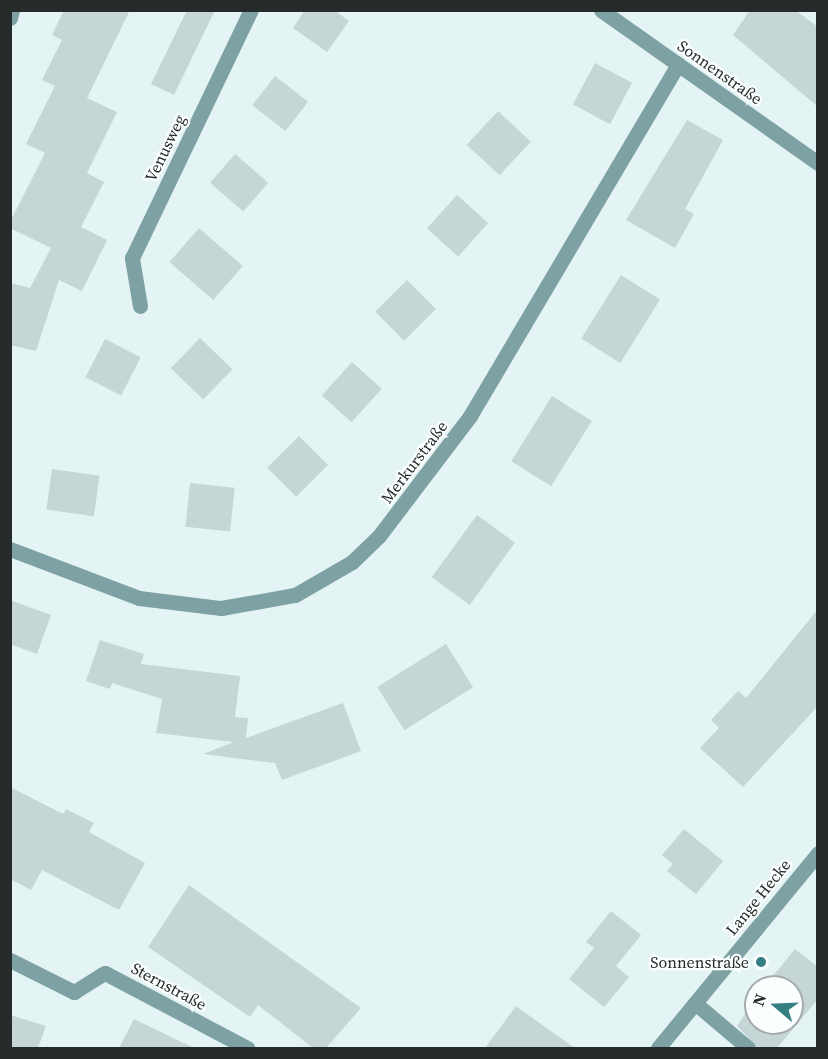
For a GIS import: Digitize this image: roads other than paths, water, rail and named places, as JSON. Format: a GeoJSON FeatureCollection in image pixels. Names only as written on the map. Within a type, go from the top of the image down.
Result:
{"type":"FeatureCollection","features":[{"type":"Feature","properties":{"kind":"street"},"geometry":{"type":"LineString","coordinates":[[10,18],[12,10]]}},
{"type":"Feature","properties":{"kind":"street","name":"Venusweg"},"geometry":{"type":"LineString","coordinates":[[140,306],[132,258],[251,10]]}},
{"type":"Feature","properties":{"kind":"street","name":"Sonnenstraße"},"geometry":{"type":"LineString","coordinates":[[601,10],[818,163]]}},
{"type":"Feature","properties":{"kind":"street","name":"Merkurstraße"},"geometry":{"type":"LineString","coordinates":[[10,549],[139,598],[221,608],[295,595],[352,562],[379,536],[470,416],[678,64]]}},
{"type":"Feature","properties":{"kind":"street","name":"Lange Hecke"},"geometry":{"type":"LineString","coordinates":[[658,1048],[818,853]]}},
{"type":"Feature","properties":{"kind":"street","name":"Sternstraße"},"geometry":{"type":"LineString","coordinates":[[10,960],[74,992],[105,973],[247,1048]]}},
{"type":"Feature","properties":{"kind":"street"},"geometry":{"type":"LineString","coordinates":[[695,1003],[748,1048]]}},
{"type":"Feature","properties":{"kind":"place","name":"Sonnenstraße"},"geometry":{"type":"Point","coordinates":[761,962]}}]}
